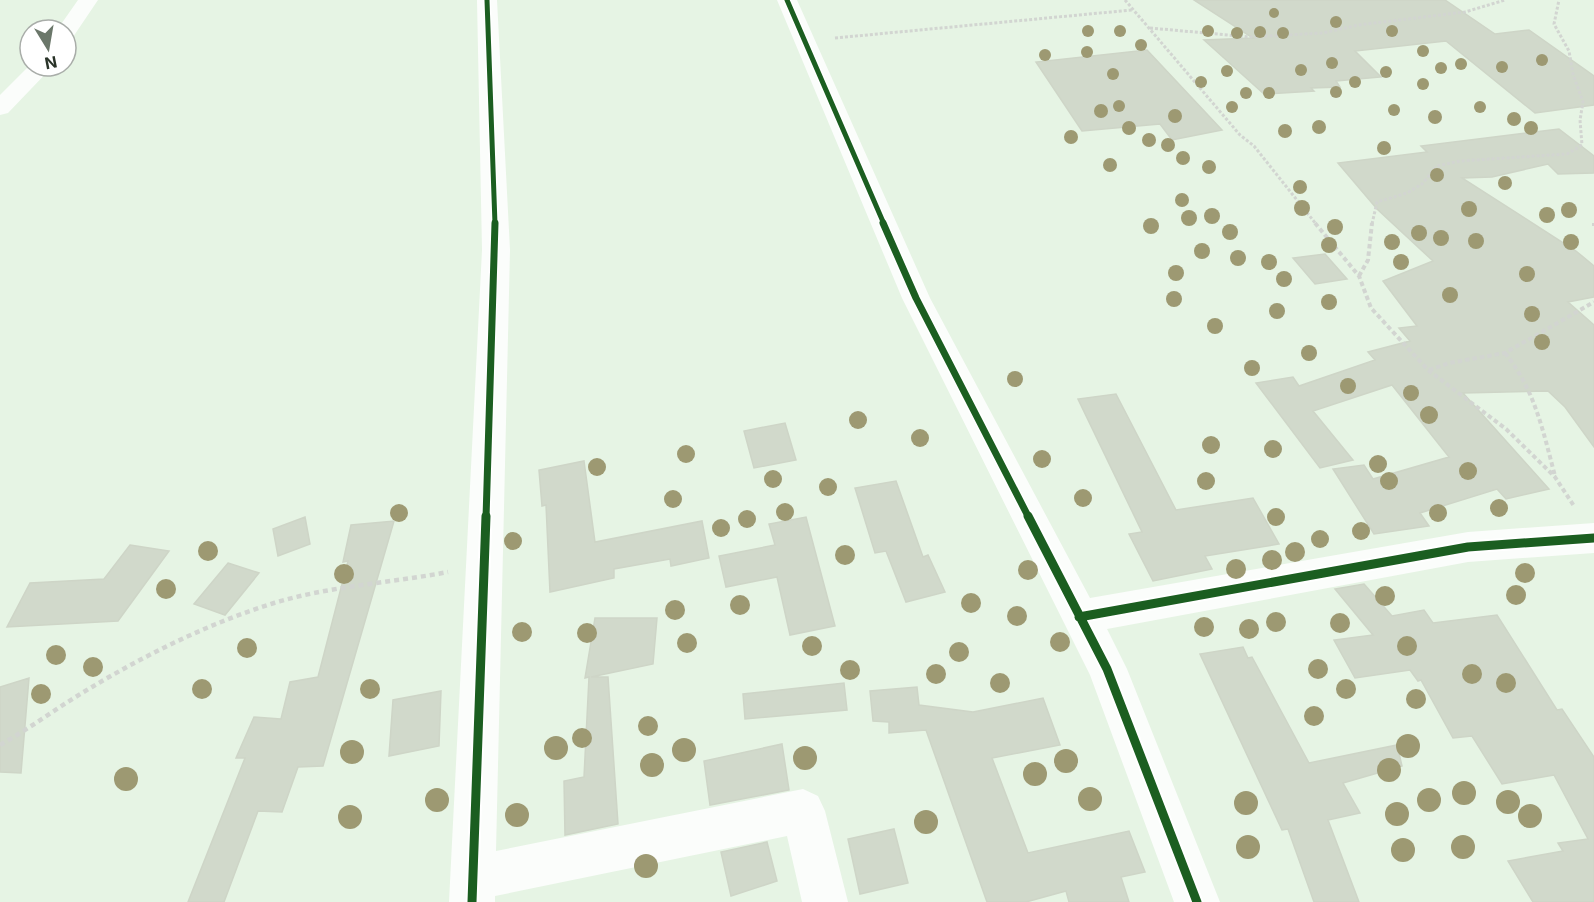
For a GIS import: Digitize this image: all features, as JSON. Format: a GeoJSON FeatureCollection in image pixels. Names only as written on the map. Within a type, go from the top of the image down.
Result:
{"type":"FeatureCollection","features":[{"type":"Feature","properties":{"kind":"street"},"geometry":{"type":"LineString","coordinates":[[76,18],[88,0]]}},
{"type":"Feature","properties":{"kind":"street"},"geometry":{"type":"LineString","coordinates":[[487,0],[496,250],[472,890],[803,811],[825,902]]}},
{"type":"Feature","properties":{"kind":"street"},"geometry":{"type":"LineString","coordinates":[[787,0],[916,298],[1111,679],[1197,902]]}},
{"type":"Feature","properties":{"kind":"street"},"geometry":{"type":"LineString","coordinates":[[0,108],[30,78]]}},
{"type":"Feature","properties":{"kind":"street"},"geometry":{"type":"LineString","coordinates":[[1079,618],[1468,547],[1594,538]]}},
{"type":"Feature","properties":{"kind":"path"},"geometry":{"type":"LineString","coordinates":[[1125,0],[1240,135],[1254,146],[1359,276],[1371,308],[1428,370],[1506,429],[1555,477],[1574,506]]}},
{"type":"Feature","properties":{"kind":"path"},"geometry":{"type":"LineString","coordinates":[[1149,28],[1250,37],[1323,33],[1358,25],[1465,12],[1506,0]]}},
{"type":"Feature","properties":{"kind":"path"},"geometry":{"type":"LineString","coordinates":[[1359,276],[1368,260],[1369,239],[1377,202],[1407,193],[1422,184],[1437,166],[1460,161],[1567,154],[1582,145],[1580,120],[1583,102],[1573,74],[1569,51],[1554,24],[1559,0]]}},
{"type":"Feature","properties":{"kind":"path"},"geometry":{"type":"LineString","coordinates":[[805,41],[1133,10]]}},
{"type":"Feature","properties":{"kind":"path"},"geometry":{"type":"LineString","coordinates":[[1428,370],[1449,363],[1505,353],[1594,302]]}},
{"type":"Feature","properties":{"kind":"path"},"geometry":{"type":"LineString","coordinates":[[1505,353],[1520,372],[1535,398],[1555,477]]}},
{"type":"Feature","properties":{"kind":"path"},"geometry":{"type":"LineString","coordinates":[[0,745],[103,680],[191,635],[274,603],[355,585],[403,581],[484,564]]}},
{"type":"Feature","properties":{"kind":"building"},"geometry":{"type":"Polygon","coordinates":[[[1194,0],[1445,0],[1495,34],[1529,30],[1594,76],[1594,105],[1535,113],[1446,41],[1355,51],[1381,77],[1336,81],[1340,87],[1311,88],[1314,91],[1264,94],[1204,40],[1253,38],[1194,0]]]}},
{"type":"Feature","properties":{"kind":"building"},"geometry":{"type":"Polygon","coordinates":[[[1147,50],[1222,130],[1172,140],[1160,124],[1082,131],[1036,62],[1147,50]]]}},
{"type":"Feature","properties":{"kind":"building"},"geometry":{"type":"Polygon","coordinates":[[[1559,129],[1594,156],[1594,173],[1558,174],[1548,164],[1492,177],[1462,178],[1576,251],[1594,266],[1594,297],[1568,302],[1594,325],[1594,447],[1565,407],[1548,391],[1463,393],[1549,489],[1506,499],[1497,489],[1420,513],[1429,526],[1374,534],[1333,469],[1364,465],[1373,479],[1449,457],[1392,385],[1313,411],[1353,460],[1320,468],[1256,383],[1293,377],[1299,386],[1375,360],[1368,352],[1410,341],[1399,328],[1417,326],[1383,281],[1433,261],[1377,209],[1338,163],[1427,152],[1421,146],[1559,129]]]}},
{"type":"Feature","properties":{"kind":"building"},"geometry":{"type":"Polygon","coordinates":[[[1325,254],[1347,279],[1315,284],[1293,258],[1325,254]]]}},
{"type":"Feature","properties":{"kind":"building"},"geometry":{"type":"Polygon","coordinates":[[[1116,394],[1176,510],[1253,498],[1279,544],[1205,556],[1212,569],[1153,581],[1129,534],[1142,532],[1078,399],[1116,394]]]}},
{"type":"Feature","properties":{"kind":"building"},"geometry":{"type":"Polygon","coordinates":[[[785,423],[796,460],[754,468],[744,431],[785,423]]]}},
{"type":"Feature","properties":{"kind":"building"},"geometry":{"type":"Polygon","coordinates":[[[584,461],[595,542],[702,521],[709,558],[671,566],[670,559],[614,569],[614,578],[550,592],[546,505],[542,506],[539,470],[584,461]]]}},
{"type":"Feature","properties":{"kind":"building"},"geometry":{"type":"Polygon","coordinates":[[[896,481],[923,557],[928,555],[945,592],[906,602],[886,551],[875,553],[855,488],[896,481]]]}},
{"type":"Feature","properties":{"kind":"building"},"geometry":{"type":"Polygon","coordinates":[[[305,517],[310,544],[278,556],[273,529],[305,517]]]}},
{"type":"Feature","properties":{"kind":"building"},"geometry":{"type":"Polygon","coordinates":[[[806,517],[835,626],[790,635],[777,577],[726,587],[719,556],[775,545],[769,524],[806,517]]]}},
{"type":"Feature","properties":{"kind":"building"},"geometry":{"type":"Polygon","coordinates":[[[394,521],[323,766],[298,767],[282,812],[258,811],[224,902],[188,902],[245,758],[236,758],[254,717],[281,719],[290,682],[318,677],[348,561],[343,562],[351,525],[394,521]]]}},
{"type":"Feature","properties":{"kind":"building"},"geometry":{"type":"Polygon","coordinates":[[[130,545],[169,551],[118,621],[7,627],[30,583],[104,579],[130,545]]]}},
{"type":"Feature","properties":{"kind":"building"},"geometry":{"type":"Polygon","coordinates":[[[228,563],[259,573],[225,615],[194,604],[228,563]]]}},
{"type":"Feature","properties":{"kind":"building"},"geometry":{"type":"Polygon","coordinates":[[[1364,584],[1392,616],[1424,610],[1433,623],[1497,615],[1557,710],[1562,709],[1594,757],[1594,902],[1533,902],[1508,861],[1563,851],[1558,843],[1588,839],[1554,775],[1502,784],[1472,736],[1453,738],[1421,680],[1418,681],[1410,670],[1355,678],[1334,640],[1373,635],[1335,589],[1364,584]]]}},
{"type":"Feature","properties":{"kind":"building"},"geometry":{"type":"Polygon","coordinates":[[[595,618],[657,618],[653,664],[591,677],[608,677],[618,824],[565,835],[564,781],[584,777],[589,677],[585,678],[595,618]]]}},
{"type":"Feature","properties":{"kind":"building"},"geometry":{"type":"Polygon","coordinates":[[[1243,647],[1248,658],[1252,657],[1309,763],[1397,745],[1402,766],[1343,783],[1360,813],[1328,820],[1359,902],[1314,902],[1288,829],[1282,830],[1200,654],[1243,647]]]}},
{"type":"Feature","properties":{"kind":"building"},"geometry":{"type":"Polygon","coordinates":[[[29,678],[21,773],[0,772],[0,687],[29,678]]]}},
{"type":"Feature","properties":{"kind":"building"},"geometry":{"type":"Polygon","coordinates":[[[844,683],[847,710],[745,719],[743,694],[844,683]]]}},
{"type":"Feature","properties":{"kind":"building"},"geometry":{"type":"Polygon","coordinates":[[[917,687],[919,705],[973,712],[1043,698],[1060,745],[992,758],[1028,853],[1129,831],[1145,872],[1121,877],[1129,902],[1069,902],[1066,891],[1026,902],[987,902],[926,730],[889,733],[889,722],[873,721],[870,691],[917,687]]]}},
{"type":"Feature","properties":{"kind":"building"},"geometry":{"type":"Polygon","coordinates":[[[441,691],[439,746],[389,756],[393,700],[441,691]]]}},
{"type":"Feature","properties":{"kind":"building"},"geometry":{"type":"Polygon","coordinates":[[[782,744],[789,790],[710,805],[704,761],[782,744]]]}},
{"type":"Feature","properties":{"kind":"building"},"geometry":{"type":"Polygon","coordinates":[[[894,829],[908,883],[860,894],[848,839],[894,829]]]}},
{"type":"Feature","properties":{"kind":"building"},"geometry":{"type":"Polygon","coordinates":[[[767,842],[777,881],[731,896],[721,852],[767,842]]]}},
{"type":"Feature","properties":{"kind":"cycle path"},"geometry":{"type":"LineString","coordinates":[[472,902],[496,250],[487,0]]}},
{"type":"Feature","properties":{"kind":"cycle path"},"geometry":{"type":"LineString","coordinates":[[787,0],[916,298],[1107,669],[1197,902]]}},
{"type":"Feature","properties":{"kind":"cycle path"},"geometry":{"type":"LineString","coordinates":[[1079,617],[1468,547],[1594,538]]}}]}
